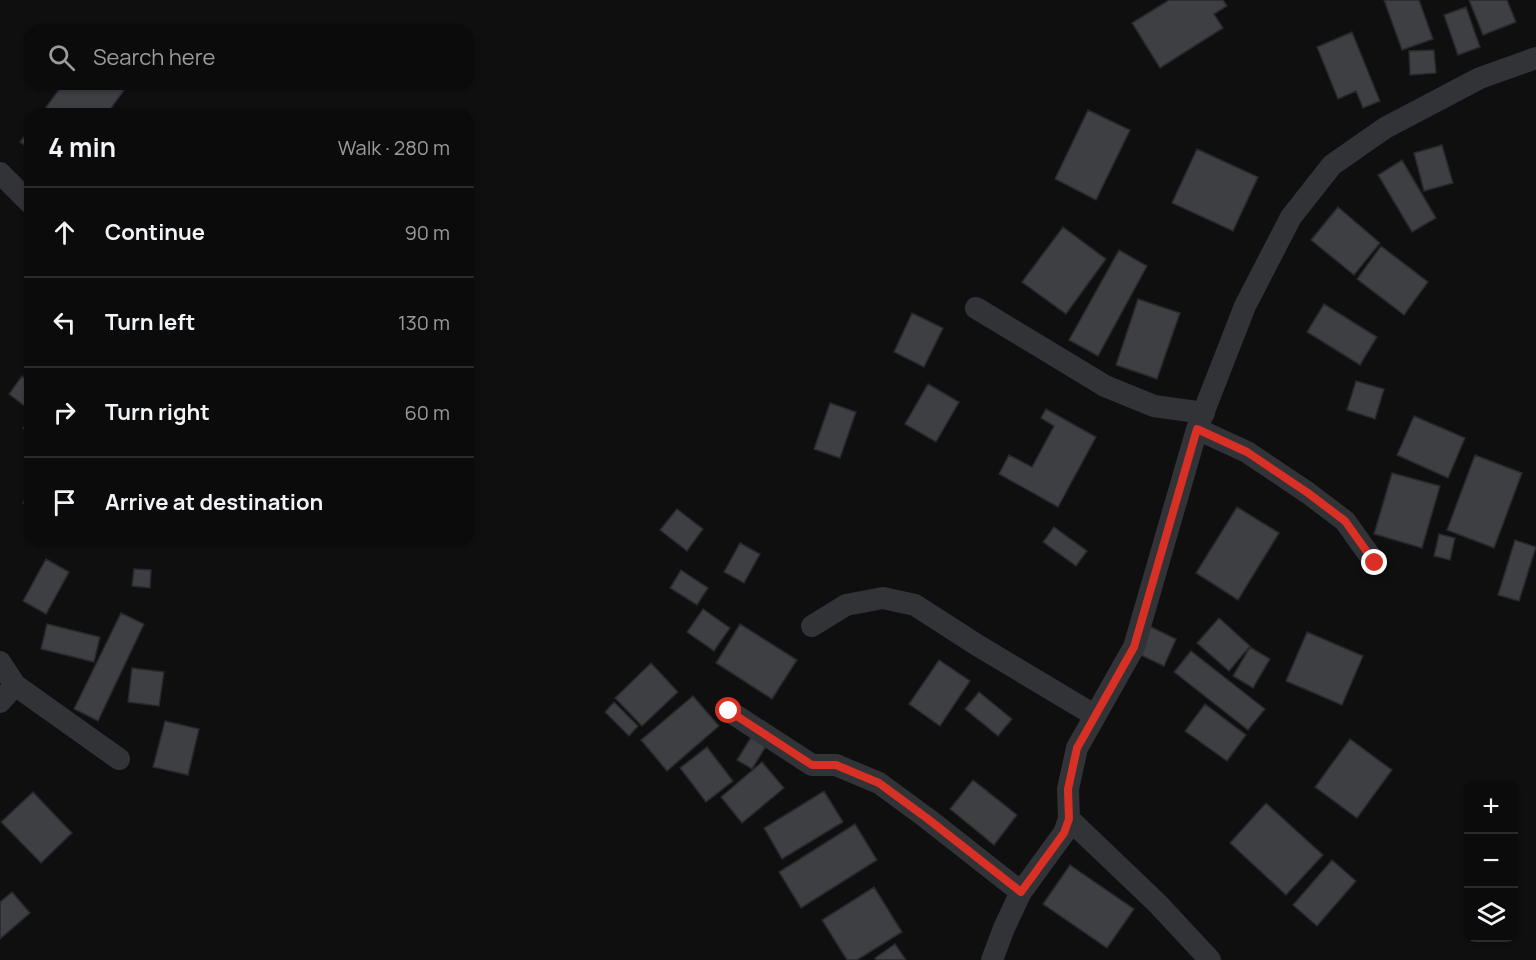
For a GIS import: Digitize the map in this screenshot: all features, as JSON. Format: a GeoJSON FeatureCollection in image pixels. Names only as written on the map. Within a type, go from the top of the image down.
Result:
{"type":"FeatureCollection","features":[{"type":"Feature","properties":{"kind":"street"},"geometry":{"type":"LineString","coordinates":[[992,960],[1021,892],[1064,833],[1069,819],[1068,789],[1071,768],[1077,748],[1134,647],[1200,421],[1245,306],[1291,217],[1332,165],[1385,128],[1469,84],[1536,58]]}},
{"type":"Feature","properties":{"kind":"street"},"geometry":{"type":"LineString","coordinates":[[0,173],[24,197]]}},
{"type":"Feature","properties":{"kind":"street"},"geometry":{"type":"LineString","coordinates":[[976,308],[1105,386],[1154,406],[1200,421],[1345,521],[1375,563]]}},
{"type":"Feature","properties":{"kind":"street"},"geometry":{"type":"LineString","coordinates":[[812,626],[846,605],[883,598],[915,605],[1094,715]]}},
{"type":"Feature","properties":{"kind":"street"},"geometry":{"type":"LineString","coordinates":[[0,662],[7,693],[119,759]]}},
{"type":"Feature","properties":{"kind":"street"},"geometry":{"type":"LineString","coordinates":[[729,711],[812,765],[836,765],[879,783],[1021,892]]}},
{"type":"Feature","properties":{"kind":"street"},"geometry":{"type":"LineString","coordinates":[[1069,819],[1158,904],[1210,960]]}},
{"type":"Feature","properties":{"kind":"building"},"geometry":{"type":"Polygon","coordinates":[[[1169,0],[1223,0],[1227,6],[1214,14],[1223,28],[1160,68],[1132,23],[1169,0]]]}},
{"type":"Feature","properties":{"kind":"building"},"geometry":{"type":"Polygon","coordinates":[[[1384,0],[1419,0],[1433,39],[1402,50],[1384,0]]]}},
{"type":"Feature","properties":{"kind":"building"},"geometry":{"type":"Polygon","coordinates":[[[1469,0],[1507,0],[1516,22],[1483,35],[1469,0]]]}},
{"type":"Feature","properties":{"kind":"building"},"geometry":{"type":"Polygon","coordinates":[[[1466,7],[1480,47],[1458,55],[1444,15],[1466,7]]]}},
{"type":"Feature","properties":{"kind":"building"},"geometry":{"type":"Polygon","coordinates":[[[1352,32],[1380,101],[1363,108],[1356,91],[1338,99],[1317,47],[1352,32]]]}},
{"type":"Feature","properties":{"kind":"building"},"geometry":{"type":"Polygon","coordinates":[[[1434,50],[1436,73],[1410,75],[1409,51],[1434,50]]]}},
{"type":"Feature","properties":{"kind":"building"},"geometry":{"type":"Polygon","coordinates":[[[59,90],[124,90],[111,108],[45,108],[59,90]]]}},
{"type":"Feature","properties":{"kind":"building"},"geometry":{"type":"Polygon","coordinates":[[[1088,110],[1130,130],[1096,200],[1055,179],[1088,110]]]}},
{"type":"Feature","properties":{"kind":"building"},"geometry":{"type":"Polygon","coordinates":[[[1442,145],[1453,183],[1424,191],[1414,153],[1442,145]]]}},
{"type":"Feature","properties":{"kind":"building"},"geometry":{"type":"Polygon","coordinates":[[[1197,149],[1258,177],[1233,231],[1172,203],[1197,149]]]}},
{"type":"Feature","properties":{"kind":"building"},"geometry":{"type":"Polygon","coordinates":[[[1402,160],[1436,218],[1412,232],[1378,175],[1402,160]]]}},
{"type":"Feature","properties":{"kind":"building"},"geometry":{"type":"Polygon","coordinates":[[[1338,207],[1380,243],[1354,275],[1311,240],[1338,207]]]}},
{"type":"Feature","properties":{"kind":"building"},"geometry":{"type":"Polygon","coordinates":[[[1063,227],[1106,259],[1066,314],[1022,282],[1063,227]]]}},
{"type":"Feature","properties":{"kind":"building"},"geometry":{"type":"Polygon","coordinates":[[[1381,246],[1428,282],[1404,315],[1357,279],[1381,246]]]}},
{"type":"Feature","properties":{"kind":"building"},"geometry":{"type":"Polygon","coordinates":[[[1119,250],[1147,266],[1098,356],[1069,340],[1119,250]]]}},
{"type":"Feature","properties":{"kind":"building"},"geometry":{"type":"Polygon","coordinates":[[[1138,299],[1180,313],[1157,379],[1116,365],[1138,299]]]}},
{"type":"Feature","properties":{"kind":"building"},"geometry":{"type":"Polygon","coordinates":[[[1324,304],[1377,337],[1360,365],[1307,332],[1324,304]]]}},
{"type":"Feature","properties":{"kind":"building"},"geometry":{"type":"Polygon","coordinates":[[[912,313],[943,328],[924,367],[894,352],[912,313]]]}},
{"type":"Feature","properties":{"kind":"building"},"geometry":{"type":"Polygon","coordinates":[[[22,376],[24,378],[24,405],[9,394],[22,376]]]}},
{"type":"Feature","properties":{"kind":"building"},"geometry":{"type":"Polygon","coordinates":[[[1356,381],[1384,389],[1375,419],[1347,410],[1356,381]]]}},
{"type":"Feature","properties":{"kind":"building"},"geometry":{"type":"Polygon","coordinates":[[[928,384],[959,402],[936,442],[905,424],[928,384]]]}},
{"type":"Feature","properties":{"kind":"building"},"geometry":{"type":"Polygon","coordinates":[[[830,403],[856,412],[840,458],[814,449],[830,403]]]}},
{"type":"Feature","properties":{"kind":"building"},"geometry":{"type":"Polygon","coordinates":[[[1046,409],[1096,437],[1058,507],[999,474],[1009,455],[1032,467],[1054,426],[1041,418],[1046,409]]]}},
{"type":"Feature","properties":{"kind":"building"},"geometry":{"type":"Polygon","coordinates":[[[1414,416],[1465,438],[1448,478],[1397,455],[1414,416]]]}},
{"type":"Feature","properties":{"kind":"building"},"geometry":{"type":"Polygon","coordinates":[[[1475,455],[1522,473],[1494,548],[1447,530],[1475,455]]]}},
{"type":"Feature","properties":{"kind":"building"},"geometry":{"type":"Polygon","coordinates":[[[1392,473],[1440,486],[1422,548],[1374,534],[1392,473]]]}},
{"type":"Feature","properties":{"kind":"building"},"geometry":{"type":"Polygon","coordinates":[[[1237,507],[1279,533],[1238,600],[1196,573],[1237,507]]]}},
{"type":"Feature","properties":{"kind":"building"},"geometry":{"type":"Polygon","coordinates":[[[677,509],[703,529],[687,551],[660,530],[677,509]]]}},
{"type":"Feature","properties":{"kind":"building"},"geometry":{"type":"Polygon","coordinates":[[[1054,527],[1087,551],[1076,566],[1043,542],[1054,527]]]}},
{"type":"Feature","properties":{"kind":"building"},"geometry":{"type":"Polygon","coordinates":[[[1439,534],[1455,538],[1450,560],[1434,556],[1439,534]]]}},
{"type":"Feature","properties":{"kind":"building"},"geometry":{"type":"Polygon","coordinates":[[[1515,540],[1536,547],[1519,601],[1498,595],[1515,540]]]}},
{"type":"Feature","properties":{"kind":"building"},"geometry":{"type":"Polygon","coordinates":[[[740,543],[760,554],[744,583],[724,572],[740,543]]]}},
{"type":"Feature","properties":{"kind":"building"},"geometry":{"type":"Polygon","coordinates":[[[46,559],[69,572],[46,614],[23,601],[46,559]]]}},
{"type":"Feature","properties":{"kind":"building"},"geometry":{"type":"Polygon","coordinates":[[[134,569],[151,570],[150,588],[132,586],[134,569]]]}},
{"type":"Feature","properties":{"kind":"building"},"geometry":{"type":"Polygon","coordinates":[[[681,570],[708,588],[697,605],[670,588],[681,570]]]}},
{"type":"Feature","properties":{"kind":"building"},"geometry":{"type":"Polygon","coordinates":[[[703,609],[730,628],[714,651],[687,632],[703,609]]]}},
{"type":"Feature","properties":{"kind":"building"},"geometry":{"type":"Polygon","coordinates":[[[121,613],[144,624],[98,721],[74,709],[121,613]]]}},
{"type":"Feature","properties":{"kind":"building"},"geometry":{"type":"Polygon","coordinates":[[[1219,618],[1250,646],[1229,671],[1197,643],[1219,618]]]}},
{"type":"Feature","properties":{"kind":"building"},"geometry":{"type":"Polygon","coordinates":[[[47,624],[100,637],[94,662],[41,649],[47,624]]]}},
{"type":"Feature","properties":{"kind":"building"},"geometry":{"type":"Polygon","coordinates":[[[740,624],[797,660],[772,699],[716,663],[740,624]]]}},
{"type":"Feature","properties":{"kind":"building"},"geometry":{"type":"Polygon","coordinates":[[[1149,626],[1176,639],[1164,666],[1136,653],[1149,626]]]}},
{"type":"Feature","properties":{"kind":"building"},"geometry":{"type":"Polygon","coordinates":[[[1307,632],[1363,656],[1342,705],[1286,681],[1307,632]]]}},
{"type":"Feature","properties":{"kind":"building"},"geometry":{"type":"Polygon","coordinates":[[[1250,647],[1270,659],[1253,688],[1233,676],[1250,647]]]}},
{"type":"Feature","properties":{"kind":"building"},"geometry":{"type":"Polygon","coordinates":[[[1191,651],[1265,709],[1248,730],[1174,672],[1191,651]]]}},
{"type":"Feature","properties":{"kind":"building"},"geometry":{"type":"Polygon","coordinates":[[[939,660],[970,681],[940,726],[909,704],[939,660]]]}},
{"type":"Feature","properties":{"kind":"building"},"geometry":{"type":"Polygon","coordinates":[[[651,663],[678,692],[642,726],[615,698],[651,663]]]}},
{"type":"Feature","properties":{"kind":"building"},"geometry":{"type":"Polygon","coordinates":[[[132,668],[164,672],[159,706],[128,702],[132,668]]]}},
{"type":"Feature","properties":{"kind":"building"},"geometry":{"type":"Polygon","coordinates":[[[979,692],[1012,719],[998,736],[965,709],[979,692]]]}},
{"type":"Feature","properties":{"kind":"building"},"geometry":{"type":"Polygon","coordinates":[[[693,696],[719,726],[667,771],[641,740],[693,696]]]}},
{"type":"Feature","properties":{"kind":"building"},"geometry":{"type":"Polygon","coordinates":[[[614,702],[638,726],[629,736],[605,712],[614,702]]]}},
{"type":"Feature","properties":{"kind":"building"},"geometry":{"type":"Polygon","coordinates":[[[1205,704],[1246,735],[1227,761],[1185,731],[1205,704]]]}},
{"type":"Feature","properties":{"kind":"building"},"geometry":{"type":"Polygon","coordinates":[[[165,721],[199,729],[188,775],[153,767],[165,721]]]}},
{"type":"Feature","properties":{"kind":"building"},"geometry":{"type":"Polygon","coordinates":[[[753,734],[768,743],[752,769],[737,760],[753,734]]]}},
{"type":"Feature","properties":{"kind":"building"},"geometry":{"type":"Polygon","coordinates":[[[1350,739],[1392,770],[1357,818],[1315,787],[1350,739]]]}},
{"type":"Feature","properties":{"kind":"building"},"geometry":{"type":"Polygon","coordinates":[[[707,747],[733,781],[706,802],[680,768],[707,747]]]}},
{"type":"Feature","properties":{"kind":"building"},"geometry":{"type":"Polygon","coordinates":[[[762,762],[784,788],[742,823],[721,797],[762,762]]]}},
{"type":"Feature","properties":{"kind":"building"},"geometry":{"type":"Polygon","coordinates":[[[973,780],[1017,815],[994,845],[950,809],[973,780]]]}},
{"type":"Feature","properties":{"kind":"building"},"geometry":{"type":"Polygon","coordinates":[[[824,791],[843,822],[782,859],[764,828],[824,791]]]}},
{"type":"Feature","properties":{"kind":"building"},"geometry":{"type":"Polygon","coordinates":[[[33,792],[72,833],[41,863],[1,822],[33,792]]]}},
{"type":"Feature","properties":{"kind":"building"},"geometry":{"type":"Polygon","coordinates":[[[1266,803],[1323,855],[1286,895],[1230,843],[1266,803]]]}},
{"type":"Feature","properties":{"kind":"building"},"geometry":{"type":"Polygon","coordinates":[[[855,824],[877,860],[801,908],[779,872],[855,824]]]}},
{"type":"Feature","properties":{"kind":"building"},"geometry":{"type":"Polygon","coordinates":[[[1332,860],[1356,881],[1317,926],[1293,905],[1332,860]]]}},
{"type":"Feature","properties":{"kind":"building"},"geometry":{"type":"Polygon","coordinates":[[[1070,865],[1134,909],[1107,948],[1043,904],[1070,865]]]}},
{"type":"Feature","properties":{"kind":"building"},"geometry":{"type":"Polygon","coordinates":[[[874,887],[902,932],[857,960],[847,960],[822,920],[874,887]]]}},
{"type":"Feature","properties":{"kind":"building"},"geometry":{"type":"Polygon","coordinates":[[[12,892],[30,913],[0,939],[0,902],[12,892]]]}},
{"type":"Feature","properties":{"kind":"building"},"geometry":{"type":"Polygon","coordinates":[[[895,944],[906,960],[876,960],[875,958],[895,944]]]}},
{"type":"Feature","properties":{"kind":"route"},"geometry":{"type":"LineString","coordinates":[[729,711],[812,765],[836,765],[879,783],[1021,892],[1064,833],[1069,819],[1068,789],[1071,768],[1077,748],[1134,647],[1197,429],[1247,452],[1308,493],[1345,521],[1375,563]]}}]}
